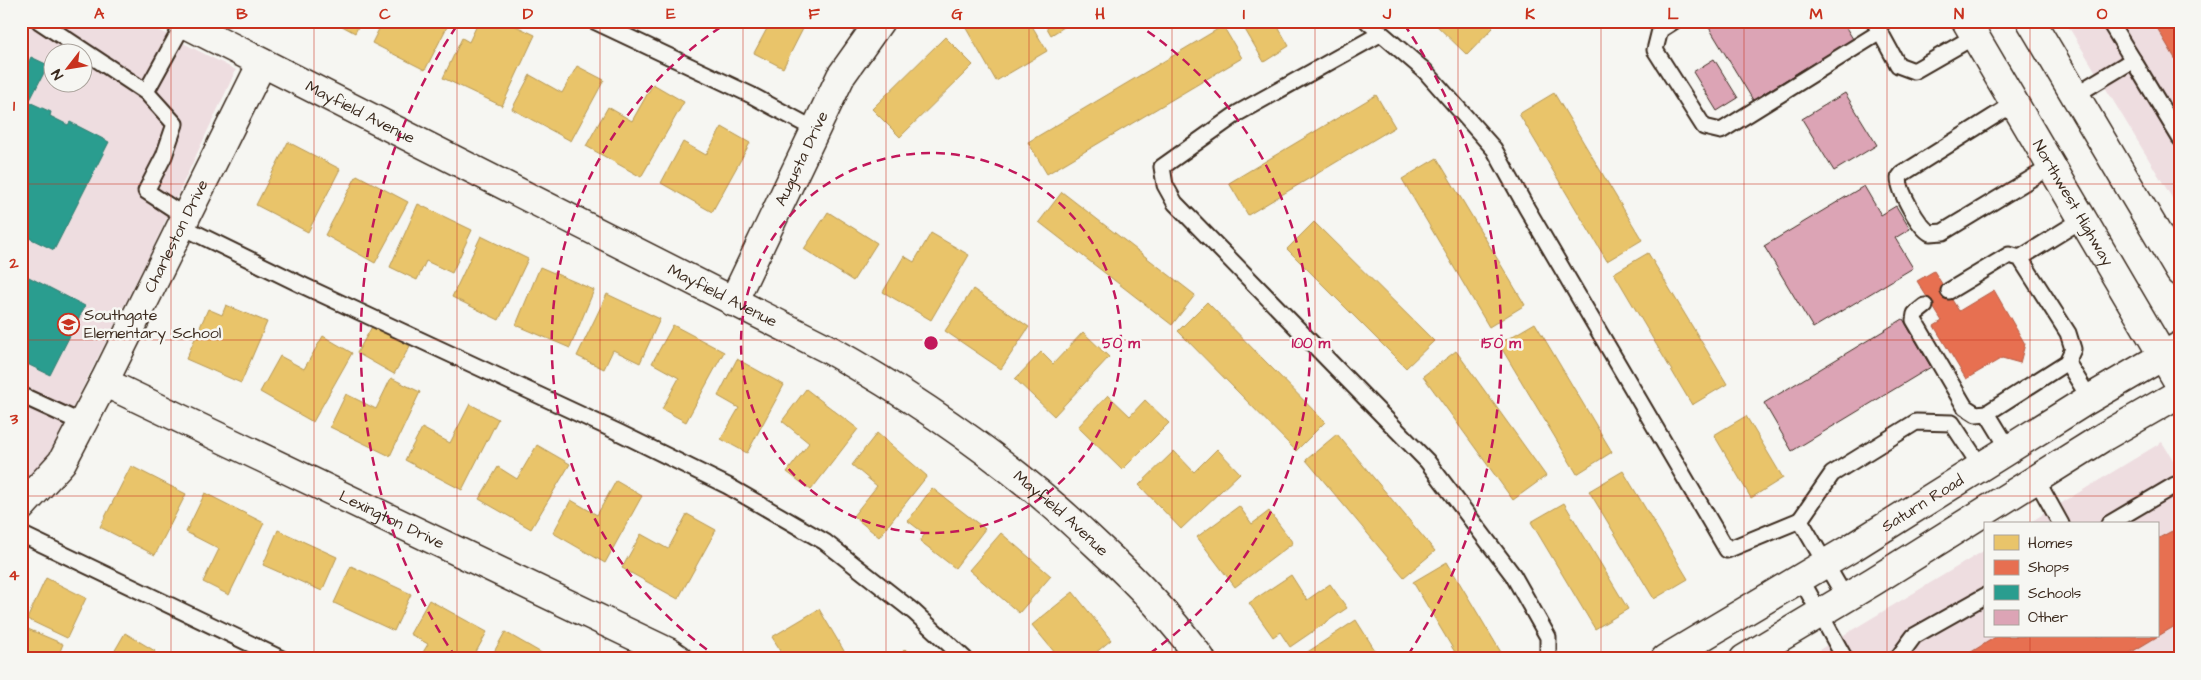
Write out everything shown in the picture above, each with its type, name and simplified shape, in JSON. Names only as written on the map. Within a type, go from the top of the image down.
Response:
[{"type":"street","name":"Augusta Drive","points":[[733,302],[841,76],[880,21]]},
{"type":"street","points":[[2032,21],[2180,272]]},
{"type":"street","name":"Mayfield Avenue","points":[[182,22],[830,350],[886,382],[971,439],[1056,505],[1131,576],[1189,641],[1201,659]]},
{"type":"street","name":"Northwest Highway","points":[[1970,28],[2083,219],[2171,351],[2180,385]]},
{"type":"street","name":"Charleston Drive","points":[[24,499],[62,462],[104,382],[262,63]]},
{"type":"street","name":"Saturn Road","points":[[1665,659],[1826,564],[2009,449],[2171,351]]},
{"type":"street","name":"Lexington Drive","points":[[104,382],[668,652],[678,659]]},
{"type":"street","points":[[1744,659],[2036,479],[2180,393]]},
{"type":"lane","points":[[39,21],[146,92],[175,124],[164,156],[146,191],[184,222],[304,286],[602,424],[728,486],[825,542],[914,612],[965,659]]},
{"type":"lane","points":[[594,21],[751,96],[816,130]]},
{"type":"lane","points":[[1367,21],[1425,71],[1494,149],[1727,550],[1800,520],[1832,474],[1916,422],[1952,423],[1981,467]]},
{"type":"lane","points":[[1674,21],[1660,30],[1655,50],[1704,127],[1720,131],[1877,26],[1898,64],[1914,71],[1970,28]]},
{"type":"lane","points":[[2109,21],[2180,138]]},
{"type":"lane","points":[[146,92],[182,22]]},
{"type":"lane","points":[[1380,34],[1238,113],[1162,167],[1165,185],[1175,203],[1427,461],[1513,575],[1548,637],[1548,659]]},
{"type":"lane","points":[[2075,95],[2133,60]]},
{"type":"lane","points":[[2015,104],[1902,174],[1899,178],[1902,191],[1922,226],[1930,233],[1943,232],[2052,166]]},
{"type":"lane","points":[[2020,258],[2083,219]]},
{"type":"lane","points":[[1925,306],[1915,314],[1914,320],[1965,408],[1976,414],[1987,413],[2067,362],[2073,349],[2068,333],[2020,258],[2009,255],[1949,291]]},
{"type":"lane","points":[[2067,362],[2090,399]]},
{"type":"lane","points":[[21,395],[82,424]]},
{"type":"lane","points":[[1987,413],[2009,449]]},
{"type":"lane","points":[[2036,479],[2060,522]]},
{"type":"lane","points":[[2111,522],[2175,485],[2180,487]]},
{"type":"lane","points":[[1800,520],[1845,597]]},
{"type":"lane","points":[[21,534],[282,659]]},
{"type":"lane","points":[[1801,578],[1845,659]]},
{"type":"lane","points":[[1897,659],[1914,636],[1984,597]]},
{"type":"shaded area","name":"Southgate Elementary School","points":[[21,21],[140,21],[236,70],[150,254],[44,463],[21,488]]},
{"type":"shaded area","points":[[2065,21],[2180,21],[2180,211]]},
{"type":"shaded area","points":[[2162,442],[2180,471],[2180,659],[1804,659],[1984,551],[1984,638],[2158,638],[2158,522],[2030,522]]},
{"type":"building: Homes","points":[[333,21],[361,21],[355,33]]},
{"type":"building: Homes","points":[[383,21],[450,21],[425,70],[372,43]]},
{"type":"building: Homes","points":[[479,21],[505,21],[535,35],[502,106],[443,78],[462,38],[469,42]]},
{"type":"building: Homes","points":[[771,21],[807,21],[783,68],[754,53]]},
{"type":"building: Homes","points":[[965,21],[1029,21],[1047,51],[996,81],[963,23]]},
{"type":"building: Homes","points":[[1043,21],[1074,21],[1051,35]]},
{"type":"building: Homes","points":[[1240,21],[1287,21],[1278,27],[1289,46],[1264,62]]},
{"type":"building: Homes","points":[[1432,21],[1486,21],[1493,28],[1467,55]]},
{"type":"building: Homes","points":[[1223,26],[1242,58],[1047,174],[1028,142]]},
{"type":"building: Homes","points":[[945,37],[973,65],[900,137],[872,109]]},
{"type":"building: Homes","points":[[577,66],[604,80],[571,141],[512,109],[530,75],[562,93]]},
{"type":"building: Homes","points":[[653,84],[684,102],[641,177],[586,146],[608,107],[632,121]]},
{"type":"building: Homes","points":[[1554,93],[1642,240],[1607,261],[1519,114]]},
{"type":"building: Homes","points":[[1376,95],[1395,127],[1248,215],[1229,183]]},
{"type":"building: Homes","points":[[722,127],[750,143],[712,212],[661,183],[683,142],[706,155]]},
{"type":"building: Homes","points":[[288,142],[340,169],[308,232],[256,205]]},
{"type":"building: Homes","points":[[1437,158],[1525,305],[1489,327],[1402,179]]},
{"type":"building: Homes","points":[[357,175],[408,202],[375,263],[325,235]]},
{"type":"building: Homes","points":[[1062,192],[1195,295],[1172,325],[1039,222]]},
{"type":"building: Homes","points":[[418,204],[472,230],[452,273],[426,261],[417,280],[390,267]]},
{"type":"building: Homes","points":[[828,212],[877,243],[853,281],[804,249]]},
{"type":"building: Homes","points":[[1314,222],[1434,341],[1406,368],[1287,249]]},
{"type":"building: Homes","points":[[931,233],[969,255],[931,320],[883,292],[904,256],[914,262]]},
{"type":"building: Homes","points":[[481,236],[528,259],[499,320],[452,297]]},
{"type":"building: Homes","points":[[1648,253],[1727,384],[1692,405],[1614,273]]},
{"type":"building: Homes","points":[[540,267],[594,290],[570,348],[516,325]]},
{"type":"building: Homes","points":[[973,289],[1029,327],[1001,369],[945,331]]},
{"type":"building: Homes","points":[[607,294],[660,319],[640,363],[613,350],[604,369],[577,356]]},
{"type":"building: Homes","points":[[1207,302],[1325,422],[1296,451],[1178,331]]},
{"type":"building: Homes","points":[[226,305],[267,322],[241,383],[186,359],[208,309],[222,315]]},
{"type":"building: Homes","points":[[1535,323],[1612,452],[1577,474],[1499,344]]},
{"type":"building: Homes","points":[[373,325],[410,346],[394,374],[357,353]]},
{"type":"building: Homes","points":[[673,325],[724,352],[686,422],[662,409],[679,378],[652,363]]},
{"type":"building: Homes","points":[[1083,332],[1109,357],[1054,416],[1015,379],[1041,352],[1053,364]]},
{"type":"building: Homes","points":[[323,336],[352,353],[313,422],[260,392],[280,356],[304,369]]},
{"type":"building: Homes","points":[[1456,351],[1546,476],[1513,500],[1423,376]]},
{"type":"building: Homes","points":[[737,359],[784,385],[747,453],[721,439],[739,408],[718,396]]},
{"type":"building: Homes","points":[[391,378],[420,392],[390,456],[330,427],[346,394],[376,409]]},
{"type":"building: Homes","points":[[806,389],[858,429],[811,490],[787,472],[809,443],[782,421]]},
{"type":"building: Homes","points":[[1108,395],[1130,416],[1145,400],[1169,423],[1122,470],[1078,427]]},
{"type":"building: Homes","points":[[470,404],[498,419],[462,490],[405,460],[422,428],[450,443]]},
{"type":"building: Homes","points":[[1746,416],[1783,478],[1751,498],[1714,435]]},
{"type":"building: Homes","points":[[877,433],[927,476],[879,537],[853,516],[877,486],[852,465]]},
{"type":"building: Homes","points":[[1337,434],[1435,551],[1404,577],[1306,460]]},
{"type":"building: Homes","points":[[537,445],[570,464],[531,529],[479,499],[498,467],[517,479]]},
{"type":"building: Homes","points":[[1217,449],[1240,473],[1181,529],[1139,485],[1174,451],[1194,472]]},
{"type":"building: Homes","points":[[131,466],[186,494],[155,555],[100,527]]},
{"type":"building: Homes","points":[[1623,471],[1688,579],[1654,599],[1589,491]]},
{"type":"building: Homes","points":[[616,481],[642,496],[605,563],[553,533],[571,500],[597,515]]},
{"type":"building: Homes","points":[[932,488],[985,529],[955,568],[920,541],[925,534],[908,521]]},
{"type":"building: Homes","points":[[205,493],[264,523],[229,595],[203,582],[219,549],[186,532]]},
{"type":"building: Homes","points":[[1564,503],[1628,609],[1595,629],[1531,522]]},
{"type":"building: Homes","points":[[1239,506],[1252,524],[1269,511],[1293,543],[1235,587],[1197,537]]},
{"type":"building: Homes","points":[[687,514],[716,530],[678,599],[622,568],[641,534],[668,549]]},
{"type":"building: Homes","points":[[278,530],[337,557],[322,591],[263,565]]},
{"type":"building: Homes","points":[[1001,533],[1051,576],[1019,613],[969,570]]},
{"type":"building: Homes","points":[[1447,562],[1505,659],[1459,659],[1413,582]]},
{"type":"building: Homes","points":[[351,566],[411,594],[394,631],[334,603]]},
{"type":"building: Homes","points":[[1291,575],[1307,600],[1330,584],[1347,608],[1290,647],[1280,632],[1273,637],[1249,603]]},
{"type":"building: Homes","points":[[46,578],[86,598],[67,638],[27,619]]},
{"type":"building: Homes","points":[[1073,592],[1111,640],[1088,659],[1060,659],[1032,625]]},
{"type":"building: Homes","points":[[429,600],[487,632],[472,659],[419,659],[428,644],[410,634]]},
{"type":"building: Homes","points":[[819,609],[847,656],[843,659],[786,659],[772,637]]},
{"type":"building: Homes","points":[[1356,620],[1378,655],[1373,659],[1297,659]]},
{"type":"building: Homes","points":[[21,626],[63,644],[57,659],[21,659]]},
{"type":"building: Homes","points":[[505,632],[552,659],[490,659]]},
{"type":"building: Homes","points":[[125,633],[155,651],[150,659],[110,659]]},
{"type":"building: Homes","points":[[905,649],[915,659],[896,659]]},
{"type":"building: Homes","points":[[1130,654],[1133,659],[1122,659]]},
{"type":"building: Shops","points":[[2153,21],[2180,21],[2180,67]]},
{"type":"building: Shops","points":[[1934,271],[1959,311],[1994,290],[2025,344],[2020,363],[2002,358],[1966,379],[1934,326],[1942,321],[1917,281]]},
{"type":"building: Shops","points":[[2172,531],[2180,544],[2180,623],[2158,636],[2158,538]]},
{"type":"building: Shops","points":[[1994,638],[2155,638],[2120,659],[1960,659]]},
{"type":"building: Schools","points":[[31,57],[42,62],[42,77],[29,102],[51,112],[50,116],[68,125],[70,122],[109,142],[54,250],[21,234],[21,77]]},
{"type":"building: Schools","points":[[21,273],[85,306],[50,375],[21,361]]},
{"type":"building: Other","points":[[1705,21],[1842,21],[1853,39],[1753,100]]},
{"type":"building: Other","points":[[1714,59],[1738,98],[1717,111],[1693,72]]},
{"type":"building: Other","points":[[1845,93],[1877,145],[1834,171],[1802,119]]},
{"type":"building: Other","points":[[1864,186],[1881,215],[1896,206],[1910,229],[1895,238],[1913,268],[1813,328],[1764,246]]},
{"type":"building: Other","points":[[1903,319],[1931,367],[1792,451],[1764,403]]},
{"type":"place","name":"Southgate Elementary School","points":[[68,324]]}]
